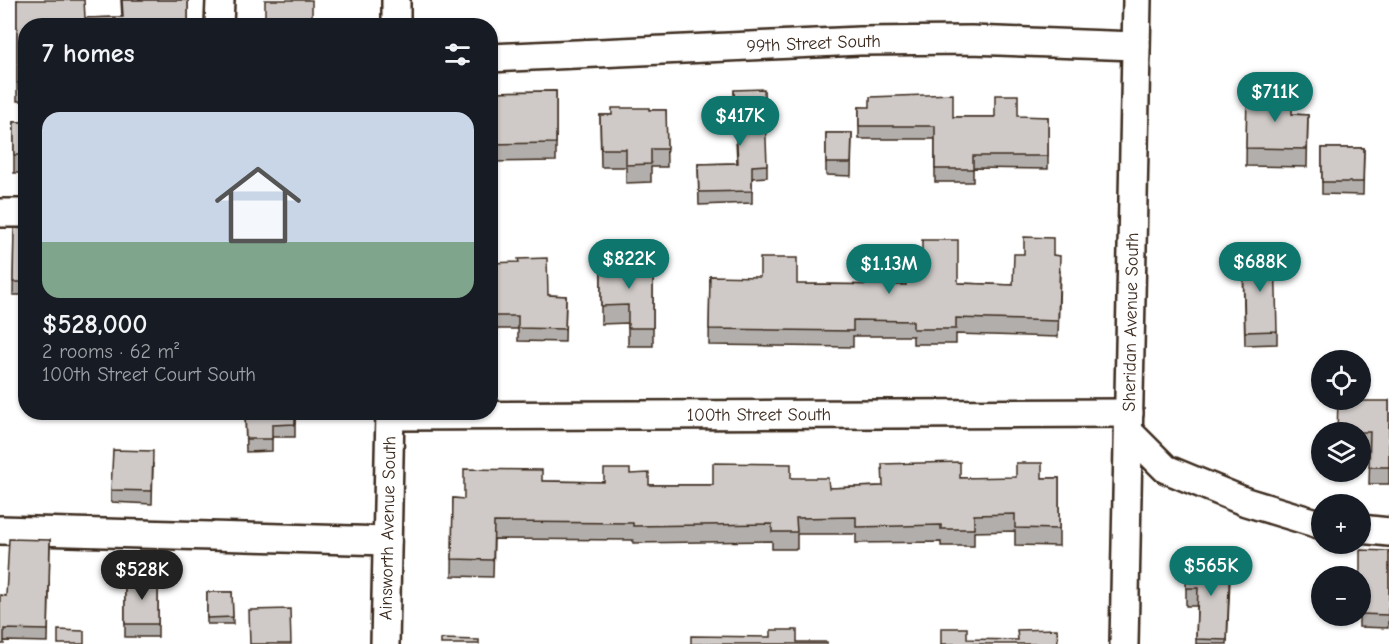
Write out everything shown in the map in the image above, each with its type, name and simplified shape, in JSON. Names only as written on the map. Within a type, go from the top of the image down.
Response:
[{"type":"street","points":[[219,18],[220,0]]},
{"type":"street","points":[[396,0],[396,18]]},
{"type":"street","name":"Sheridan Avenue South","points":[[1124,644],[1137,0]]},
{"type":"street","name":"99th Street South","points":[[498,58],[860,41],[971,40],[1136,46]]},
{"type":"street","points":[[0,213],[18,213]]},
{"type":"street","name":"100th Street South","points":[[498,415],[1129,422]]},
{"type":"street","name":"Ainsworth Avenue South","points":[[384,644],[390,420]]},
{"type":"street","points":[[1129,422],[1166,469],[1246,502],[1311,522]]},
{"type":"street","points":[[0,530],[387,541]]},
{"type":"street","points":[[1371,530],[1389,532]]},
{"type":"building","points":[[17,0],[84,0],[85,18],[18,18],[17,83]]},
{"type":"building","points":[[122,0],[188,0],[188,18],[85,18],[123,17]]},
{"type":"building","points":[[265,0],[312,0],[312,18],[265,18]]},
{"type":"building","points":[[764,89],[767,165],[752,166],[752,191],[699,192],[698,164],[738,163],[734,90]]},
{"type":"building","points":[[556,91],[556,143],[498,144],[498,92]]},
{"type":"building","points":[[1247,93],[1292,94],[1292,114],[1308,115],[1307,149],[1246,148]]},
{"type":"building","points":[[953,94],[953,117],[995,117],[995,95],[1018,95],[1018,116],[1048,117],[1048,156],[973,156],[973,169],[935,169],[935,126],[859,126],[859,107],[870,107],[870,97]]},
{"type":"building","points":[[612,108],[666,110],[667,149],[651,149],[651,164],[626,165],[626,149],[601,149],[600,115],[612,115]]},
{"type":"building","points":[[14,122],[18,122],[18,155],[14,155]]},
{"type":"building","points":[[826,133],[852,133],[851,163],[826,163]]},
{"type":"building","points":[[1322,148],[1364,148],[1363,182],[1322,182]]},
{"type":"building","points":[[14,228],[18,228],[18,282],[13,282]]},
{"type":"building","points":[[1024,237],[1053,238],[1053,255],[1060,256],[1058,321],[956,318],[956,329],[913,329],[913,321],[853,320],[853,331],[709,329],[710,276],[760,277],[760,258],[797,258],[797,284],[906,285],[906,267],[922,267],[922,240],[958,240],[958,283],[1013,285],[1014,254],[1024,254]]},
{"type":"building","points":[[1275,254],[1277,331],[1245,332],[1243,255]]},
{"type":"building","points":[[547,258],[548,295],[566,296],[565,329],[518,328],[518,316],[498,316],[498,263],[519,262],[518,259]]},
{"type":"building","points":[[601,258],[627,258],[627,267],[653,267],[653,328],[628,328],[628,305],[601,306]]},
{"type":"building","points":[[1371,401],[1389,401],[1389,467],[1371,467],[1371,422],[1337,422],[1338,410],[1371,410]]},
{"type":"building","points":[[245,420],[295,420],[295,424],[272,425],[272,439],[246,439]]},
{"type":"building","points":[[113,450],[153,451],[152,491],[111,490]]},
{"type":"building","points":[[960,462],[960,478],[1016,477],[1016,463],[1042,463],[1042,478],[1059,478],[1059,529],[1015,528],[1015,514],[974,515],[974,529],[941,529],[941,525],[856,527],[856,517],[796,518],[797,532],[772,532],[772,524],[633,526],[633,523],[494,522],[493,560],[452,559],[453,498],[464,499],[464,469],[542,470],[542,481],[604,482],[604,469],[630,469],[630,474],[649,473],[649,485],[713,485],[713,463],[791,464],[791,478],[828,478],[829,488],[883,486],[882,464]]},
{"type":"building","points":[[9,539],[50,540],[48,630],[4,629],[4,644],[0,644],[0,595],[6,596]]},
{"type":"building","points":[[1371,550],[1389,551],[1388,615],[1371,614],[1371,566],[1360,566],[1360,554],[1371,554]]},
{"type":"building","points":[[1187,560],[1230,561],[1227,640],[1196,639],[1198,588],[1186,588]]},
{"type":"building","points":[[125,578],[158,578],[158,624],[125,624]]},
{"type":"building","points":[[207,592],[232,592],[233,617],[207,618]]},
{"type":"building","points":[[290,609],[291,644],[250,644],[249,610]]},
{"type":"building","points":[[941,628],[967,628],[967,639],[1018,640],[1017,630],[1057,629],[1058,644],[941,644]]},
{"type":"building","points":[[58,630],[84,631],[84,644],[58,644]]},
{"type":"building","points":[[771,630],[797,630],[797,642],[827,642],[827,644],[691,644],[691,636],[771,637]]},
{"type":"building","points":[[441,639],[479,640],[479,644],[441,644]]}]
